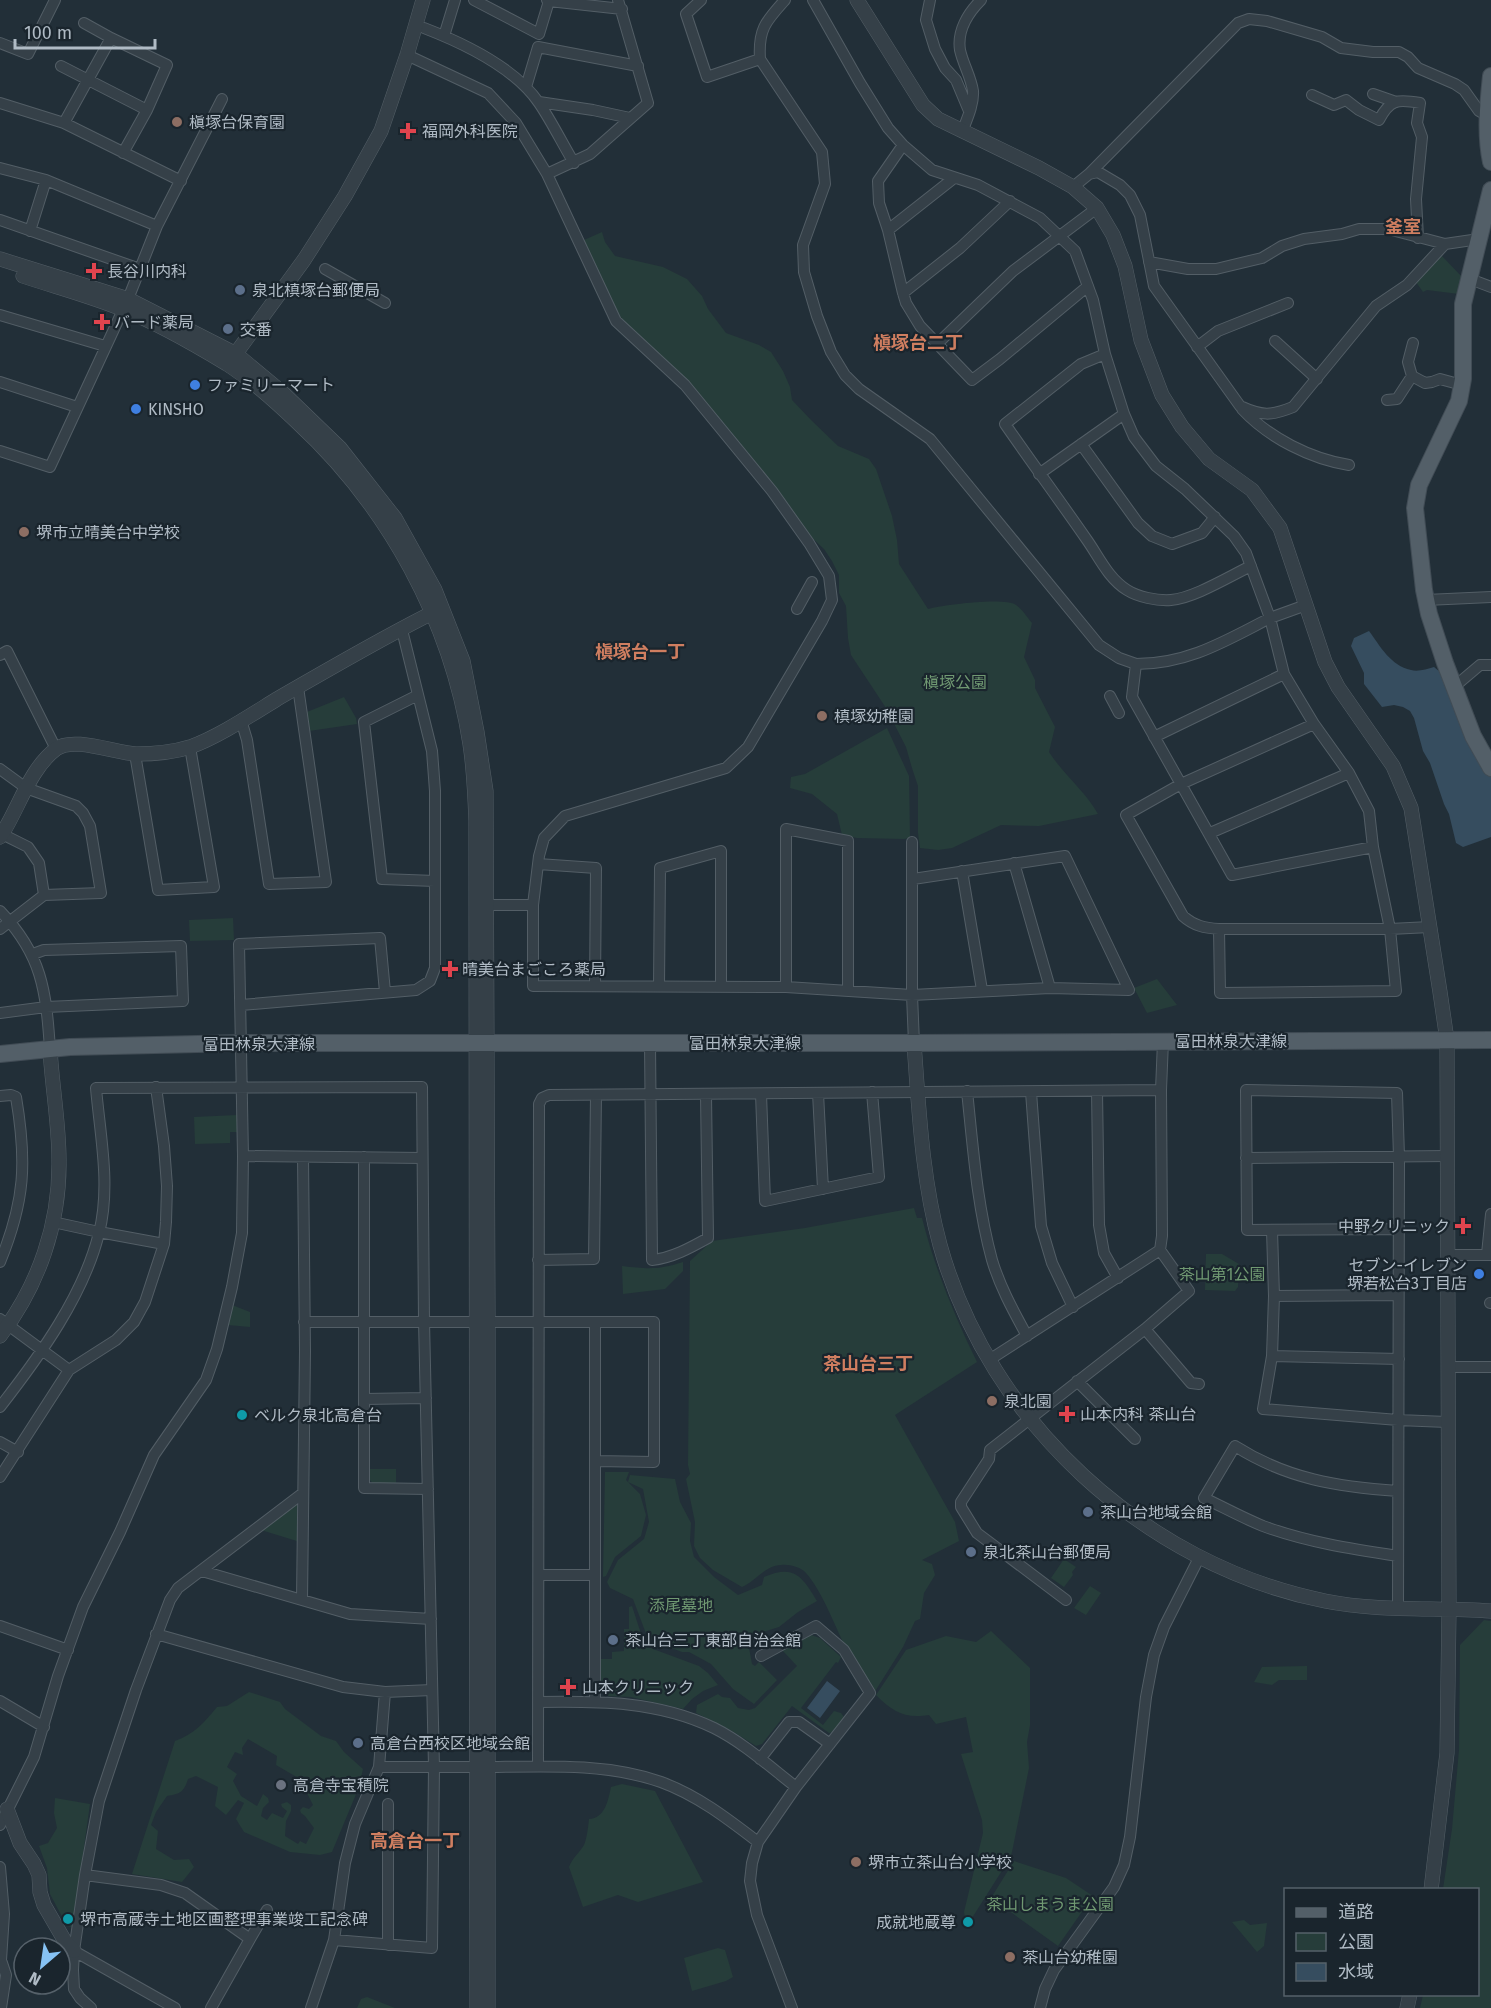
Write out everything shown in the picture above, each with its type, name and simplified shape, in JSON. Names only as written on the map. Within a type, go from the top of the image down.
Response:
[{"type":"main road","points":[[1491,76],[1488,147],[1491,162]]},
{"type":"main road","points":[[1491,190],[1463,311],[1460,401],[1419,486],[1415,508],[1428,614],[1473,736],[1491,768]]},
{"type":"main road","name":"富田林泉大津線","points":[[0,1054],[70,1047],[240,1043],[1491,1040]]},
{"type":"street","points":[[0,43],[28,54],[55,0]]},
{"type":"street","points":[[232,359],[304,260],[345,196],[381,130],[423,0]]},
{"type":"street","points":[[444,36],[454,0]]},
{"type":"street","points":[[474,0],[539,34]]},
{"type":"street","points":[[526,87],[538,47],[548,0],[620,5],[648,103],[590,154],[547,174]]},
{"type":"street","points":[[701,0],[686,14],[707,77],[760,59]]},
{"type":"street","points":[[785,0],[764,23],[759,42],[760,59],[822,152],[825,184],[803,245],[804,272],[831,352],[845,375],[859,390],[930,440],[1099,645],[1119,657],[1136,664],[1171,662],[1199,654],[1270,618],[1306,605]]},
{"type":"street","points":[[813,0],[860,83],[888,128],[903,145],[932,170],[978,185],[1040,218],[1075,251],[1095,309],[1104,354],[1134,437],[1156,466],[1215,517],[1234,536],[1246,553],[1270,618],[1284,674],[1314,724],[1349,772],[1369,812],[1373,847],[1390,929],[1396,991],[1220,993],[1219,929]]},
{"type":"street","points":[[857,0],[923,105],[938,119],[1040,168],[1073,187],[1097,208],[1113,235],[1125,266],[1141,340],[1162,395],[1182,427],[1209,459],[1252,490],[1280,528],[1326,662],[1338,687],[1393,766],[1411,808],[1446,1040],[1449,1610],[1447,1753],[1431,1888]]},
{"type":"street","points":[[930,0],[926,20],[935,49],[945,68],[956,80],[969,111]]},
{"type":"street","points":[[962,132],[973,91],[960,49],[961,36],[971,10],[981,0]]},
{"type":"street","points":[[1073,187],[1089,174],[1238,22],[1267,21],[1322,37],[1341,48],[1399,52],[1408,57],[1418,68],[1464,90],[1479,111],[1489,109]]},
{"type":"street","points":[[84,23],[167,65],[147,110],[123,153]]},
{"type":"street","points":[[424,28],[495,63],[526,87],[538,102],[574,163]]},
{"type":"street","points":[[64,123],[111,38]]},
{"type":"street","points":[[538,47],[638,66]]},
{"type":"street","points":[[407,55],[488,93],[516,123],[547,174],[616,321],[685,385],[772,491],[829,576],[832,600],[822,621],[748,747],[726,768],[565,816],[543,838],[533,905],[533,986],[786,987],[912,995],[1050,988],[1129,990],[1065,856],[913,879]]},
{"type":"street","points":[[61,66],[147,110]]},
{"type":"street","points":[[1372,94],[1396,102]]},
{"type":"street","points":[[1312,95],[1334,105],[1346,100],[1359,110],[1379,120],[1390,104],[1403,100],[1420,103],[1417,123],[1422,136],[1416,199],[1418,238]]},
{"type":"street","points":[[0,451],[50,467],[126,304],[157,226],[222,99]]},
{"type":"street","points":[[538,102],[630,118]]},
{"type":"street","points":[[0,103],[64,123],[181,181]]},
{"type":"street","points":[[903,145],[878,181],[879,203],[903,293],[906,303],[920,326],[972,380],[1088,286]]},
{"type":"street","points":[[0,168],[46,180],[157,226]]},
{"type":"street","points":[[1089,174],[1098,172],[1120,185],[1130,195],[1140,215],[1155,286],[1240,406],[1253,420],[1285,441],[1322,459],[1349,465]]},
{"type":"street","points":[[888,230],[954,178]]},
{"type":"street","points":[[30,231],[46,180]]},
{"type":"street","points":[[903,293],[960,248],[1010,201]]},
{"type":"street","points":[[936,345],[1013,271],[1097,208]]},
{"type":"street","points":[[0,220],[140,269]]},
{"type":"street","points":[[1149,262],[1188,269],[1216,269],[1262,258],[1282,246],[1304,239],[1342,234],[1359,229],[1388,229],[1445,244],[1479,239]]},
{"type":"street","points":[[1240,406],[1258,414],[1275,414],[1293,406],[1376,306],[1407,285],[1445,244]]},
{"type":"street","points":[[0,259],[126,304],[177,336],[232,359],[253,383],[304,428],[357,486],[384,521],[437,610],[463,661],[477,732],[486,791],[487,905],[481,1043]]},
{"type":"street","points":[[0,268],[126,304]]},
{"type":"street","points":[[326,269],[385,303]]},
{"type":"street","points":[[1470,279],[1491,287]]},
{"type":"street","points":[[1197,347],[1218,331],[1288,303]]},
{"type":"street","points":[[0,315],[105,346]]},
{"type":"street","points":[[1275,340],[1317,379]]},
{"type":"street","points":[[1387,400],[1397,399],[1412,376],[1408,362],[1413,342]]},
{"type":"street","points":[[1104,354],[1081,364],[1005,424],[1039,474],[1112,578],[1128,591],[1150,599],[1169,600],[1185,597],[1251,566]]},
{"type":"street","points":[[1412,376],[1425,382],[1440,379],[1462,385]]},
{"type":"street","points":[[0,382],[77,407]]},
{"type":"street","points":[[1039,474],[1124,414]]},
{"type":"street","points":[[1081,444],[1138,523],[1152,536],[1172,544],[1202,532],[1215,517]]},
{"type":"street","points":[[797,609],[812,582]]},
{"type":"street","points":[[1426,600],[1491,597]]},
{"type":"street","points":[[44,896],[39,863],[28,847],[1,835],[26,788],[56,749],[66,745],[83,745],[135,754],[190,747],[437,610]]},
{"type":"street","points":[[437,610],[455,674],[470,743],[476,821],[481,1043],[482,1321],[482,1767],[477,2008]]},
{"type":"street","points":[[241,1005],[416,990],[430,981],[435,968],[435,791],[432,751],[402,630]]},
{"type":"street","points":[[0,655],[7,651],[56,749]]},
{"type":"street","points":[[1136,664],[1132,697],[1232,875],[1373,847]]},
{"type":"street","points":[[1454,687],[1479,665],[1491,665]]},
{"type":"street","points":[[1154,736],[1284,674]]},
{"type":"street","points":[[241,720],[247,740],[268,884],[326,882],[298,687]]},
{"type":"street","points":[[418,694],[364,722],[382,879],[435,882]]},
{"type":"street","points":[[1110,696],[1119,713]]},
{"type":"street","points":[[1314,724],[1181,784],[1126,815],[1183,916],[1203,928],[1219,929],[1430,927]]},
{"type":"street","points":[[135,754],[158,890],[214,887],[190,747]]},
{"type":"street","points":[[0,769],[26,788],[76,806],[82,813],[90,826],[101,893],[44,896],[0,929]]},
{"type":"street","points":[[1210,833],[1349,772]]},
{"type":"street","points":[[786,987],[786,829],[848,841],[848,990]]},
{"type":"street","points":[[912,842],[914,1043],[925,1169],[932,1209],[940,1245],[966,1316],[989,1360],[1029,1419],[1080,1474],[1113,1502],[1149,1528],[1199,1558],[1267,1586],[1349,1605],[1398,1609],[1491,1611]]},
{"type":"street","points":[[659,986],[660,868],[721,850],[721,987]]},
{"type":"street","points":[[1014,863],[1050,988]]},
{"type":"street","points":[[538,864],[596,868],[595,986]]},
{"type":"street","points":[[963,871],[982,990]]},
{"type":"street","points":[[487,905],[533,905]]},
{"type":"street","points":[[0,911],[10,921],[33,954],[41,979],[46,1007],[59,1157],[59,1181],[53,1222],[36,1277],[3,1327],[42,1349],[69,1370]]},
{"type":"street","points":[[0,1825],[34,1757],[58,1676],[83,1607],[154,1455],[206,1380],[214,1359],[232,1287],[242,1233],[239,944],[380,938],[386,992]]},
{"type":"street","points":[[0,1013],[46,1007],[183,1001],[181,946],[44,950],[33,954]]},
{"type":"street","points":[[1066,1600],[976,1533],[961,1507],[963,1497],[989,1459],[990,1450],[1145,1329],[1189,1291],[1160,1250],[1163,1041]]},
{"type":"street","points":[[650,1043],[652,1260],[686,1250],[708,1238],[706,1095]]},
{"type":"street","points":[[0,1477],[69,1370],[116,1340],[134,1322],[145,1302],[164,1244],[167,1186],[165,1146],[156,1087]]},
{"type":"street","points":[[0,1407],[42,1349],[75,1295],[90,1262],[99,1232],[104,1173],[96,1088],[422,1087],[423,1321],[434,1767],[432,1948],[334,1940]]},
{"type":"street","points":[[538,1766],[540,1575],[538,1104],[542,1098],[549,1095],[1161,1090]]},
{"type":"street","points":[[1398,1609],[1398,1295],[1399,1229],[1399,1157],[1397,1093],[1246,1090],[1247,1230],[1399,1229]]},
{"type":"street","points":[[967,1091],[982,1216],[990,1251],[1008,1301],[1027,1336]]},
{"type":"street","points":[[1097,1091],[1099,1225],[1104,1253],[1118,1278]]},
{"type":"street","points":[[761,1095],[765,1201],[879,1177],[872,1092]]},
{"type":"street","points":[[1031,1092],[1041,1226],[1052,1263],[1073,1307]]},
{"type":"street","points":[[818,1093],[823,1189]]},
{"type":"street","points":[[538,1260],[594,1259],[597,1095]]},
{"type":"street","points":[[0,1096],[16,1097],[22,1130],[24,1164],[20,1200],[13,1231],[0,1262]]},
{"type":"street","points":[[243,1156],[422,1158]]},
{"type":"street","points":[[1246,1158],[1447,1156]]},
{"type":"street","points":[[302,1600],[303,1157]]},
{"type":"street","points":[[364,1157],[364,1488],[428,1489]]},
{"type":"street","points":[[1447,1255],[1489,1254],[1491,1214]]},
{"type":"street","points":[[53,1222],[164,1244]]},
{"type":"street","points":[[1272,1230],[1274,1296],[1272,1356],[1263,1409],[1447,1422]]},
{"type":"street","points":[[989,1360],[1160,1250]]},
{"type":"street","points":[[1274,1296],[1398,1295]]},
{"type":"street","points":[[304,1322],[654,1322],[654,1462],[596,1461]]},
{"type":"street","points":[[595,1322],[595,1701]]},
{"type":"street","points":[[1145,1329],[1191,1383],[1199,1384]]},
{"type":"street","points":[[1272,1356],[1399,1359]]},
{"type":"street","points":[[1448,1367],[1491,1367]]},
{"type":"street","points":[[1077,1381],[1135,1439]]},
{"type":"street","points":[[364,1399],[426,1398]]},
{"type":"street","points":[[0,1442],[18,1452]]},
{"type":"street","points":[[1398,1491],[1350,1488],[1324,1483],[1264,1463],[1235,1446],[1204,1498],[1262,1525],[1293,1536],[1330,1545],[1398,1556]]},
{"type":"street","points":[[92,2008],[80,1998],[74,1989],[74,1951],[85,1875],[99,1801],[156,1634],[170,1600],[178,1588],[303,1493]]},
{"type":"street","points":[[1040,2008],[1045,1989],[1054,1970],[1114,1887],[1124,1865],[1130,1837],[1146,1697],[1154,1655],[1164,1627],[1199,1558]]},
{"type":"street","points":[[202,1571],[350,1614],[430,1619]]},
{"type":"street","points":[[540,1575],[594,1575]]},
{"type":"street","points":[[0,1626],[68,1650]]},
{"type":"street","points":[[761,1656],[816,1626],[844,1650],[870,1693],[796,1787],[758,1842],[751,1872],[752,1896],[792,2008]]},
{"type":"street","points":[[156,1634],[343,1687],[385,1692],[432,1690]]},
{"type":"street","points":[[311,2008],[334,1940],[345,1863],[355,1824],[379,1767],[385,1692]]},
{"type":"street","points":[[0,1701],[44,1727]]},
{"type":"street","points":[[538,1702],[624,1703],[658,1708],[685,1716],[716,1729],[796,1787]]},
{"type":"street","points":[[760,1759],[789,1722],[799,1722],[830,1744]]},
{"type":"street","points":[[379,1767],[538,1766],[592,1768],[627,1773],[661,1782],[682,1791],[714,1809],[758,1842]]},
{"type":"street","points":[[482,1767],[488,2008]]},
{"type":"street","points":[[388,1804],[388,1944]]},
{"type":"street","points":[[8,1809],[21,1843],[39,1875],[40,1892],[44,1905],[66,1943],[74,1951],[175,2008]]},
{"type":"street","points":[[0,1867],[4,1914],[1,1960],[6,1976],[1,2008]]},
{"type":"street","points":[[85,1875],[161,1885],[185,1893],[250,1939]]},
{"type":"street","points":[[212,2008],[267,1910]]},
{"type":"green space","name":"槇塚公園","points":[[602,232],[605,242],[615,256],[663,267],[687,279],[702,296],[708,309],[726,333],[771,352],[790,387],[792,400],[811,420],[838,446],[869,459],[876,469],[892,516],[899,564],[928,609],[960,604],[999,602],[1016,605],[1022,611],[1032,623],[1024,657],[1035,680],[1035,688],[1055,727],[1049,752],[1098,814],[1039,826],[1001,825],[952,848],[938,850],[920,848],[918,786],[906,747],[886,708],[851,655],[846,606],[839,593],[839,575],[832,561],[781,498],[617,313],[584,240]]},
{"type":"green space","points":[[1441,255],[1463,278],[1459,294],[1427,290],[1423,292],[1416,282]]},
{"type":"green space","points":[[344,697],[357,724],[309,731],[307,712]]},
{"type":"green space","points":[[887,728],[909,776],[910,838],[857,838],[842,835],[837,814],[812,794],[790,788],[791,777],[805,774]]},
{"type":"green space","points":[[233,918],[234,940],[190,941],[189,920]]},
{"type":"green space","points":[[1157,979],[1177,1005],[1147,1013],[1134,988]]},
{"type":"green space","points":[[237,1115],[238,1132],[230,1132],[230,1143],[195,1144],[194,1117]]},
{"type":"green space","points":[[914,1208],[917,1218],[922,1218],[946,1292],[977,1362],[895,1415],[955,1522],[959,1541],[922,1560],[932,1564],[935,1575],[924,1593],[920,1619],[915,1621],[903,1647],[874,1693],[848,1652],[812,1580],[804,1571],[791,1566],[775,1566],[742,1587],[713,1570],[700,1558],[694,1546],[695,1522],[686,1479],[690,1474],[688,1465],[690,1261],[712,1241],[805,1228]]},
{"type":"green space","name":"茶山第1公園","points":[[1206,1254],[1222,1254],[1239,1264],[1238,1287],[1235,1291],[1205,1290]]},
{"type":"green space","points":[[683,1262],[683,1271],[665,1289],[623,1294],[622,1266],[653,1268]]},
{"type":"green space","points":[[232,1305],[250,1312],[250,1327],[228,1325]]},
{"type":"green space","points":[[369,1469],[396,1469],[396,1484],[373,1484],[370,1480]]},
{"type":"green space","points":[[605,1472],[629,1472],[626,1480],[640,1494],[646,1515],[641,1536],[615,1557],[606,1576],[603,1577]]},
{"type":"green space","name":"添尾墓地","points":[[630,1475],[675,1479],[680,1502],[691,1523],[690,1541],[694,1557],[714,1577],[738,1595],[762,1585],[764,1577],[774,1573],[790,1572],[802,1579],[817,1601],[779,1627],[747,1637],[752,1664],[755,1666],[759,1662],[777,1680],[754,1704],[733,1689],[711,1664],[689,1652],[682,1652],[648,1639],[633,1599],[610,1588],[607,1582],[618,1560],[644,1539],[649,1522],[643,1489],[628,1482]]},
{"type":"green space","points":[[296,1504],[298,1505],[300,1542],[261,1530]]},
{"type":"green space","points":[[1064,1559],[1076,1567],[1064,1587],[1051,1578]]},
{"type":"green space","points":[[1090,1586],[1101,1593],[1086,1615],[1074,1608]]},
{"type":"green space","points":[[632,1606],[645,1646],[699,1666],[718,1685],[703,1691],[683,1709],[631,1697],[607,1696],[601,1689],[601,1659],[612,1659],[612,1652],[624,1651],[624,1629],[629,1629],[629,1607]]},
{"type":"green space","points":[[1484,1620],[1491,1621],[1491,2008],[1420,2008],[1423,1996],[1479,1996],[1479,1888],[1443,1888],[1452,1829],[1459,1750],[1460,1645]]},
{"type":"green space","points":[[991,1631],[1030,1668],[1030,1725],[1027,1742],[1029,1768],[1010,1858],[972,1918],[965,1917],[964,1912],[983,1833],[982,1820],[961,1754],[973,1752],[966,1717],[936,1724],[929,1715],[913,1716],[900,1713],[876,1695],[906,1650],[946,1636],[976,1642]]},
{"type":"green space","points":[[811,1635],[820,1638],[841,1657],[801,1708],[823,1725],[834,1711],[841,1713],[844,1717],[833,1732],[829,1733],[792,1706],[762,1744],[756,1746],[696,1713],[697,1705],[718,1694],[730,1698],[738,1708],[749,1710],[755,1708],[797,1666],[782,1650]]},
{"type":"green space","points":[[1307,1666],[1307,1680],[1279,1680],[1272,1685],[1254,1682],[1262,1667]]},
{"type":"green space","points":[[249,1692],[280,1702],[285,1709],[321,1736],[336,1741],[344,1752],[363,1769],[359,1787],[332,1852],[320,1855],[290,1852],[244,1832],[236,1819],[244,1803],[238,1800],[226,1815],[215,1806],[218,1787],[196,1776],[188,1779],[181,1792],[167,1796],[156,1812],[151,1825],[158,1831],[156,1849],[174,1860],[189,1859],[194,1867],[182,1882],[132,1874],[175,1741],[198,1727],[217,1707],[227,1706]],"holes":[[[248,1739],[277,1756],[276,1765],[300,1779],[300,1787],[307,1793],[313,1805],[309,1809],[303,1807],[300,1810],[314,1828],[306,1844],[300,1841],[298,1844],[285,1836],[286,1821],[291,1805],[287,1802],[281,1804],[287,1811],[283,1818],[272,1813],[267,1820],[261,1816],[263,1808],[269,1802],[268,1798],[263,1794],[257,1806],[241,1796],[233,1781],[237,1774],[227,1767],[235,1752],[243,1755],[242,1748]]]},
{"type":"green space","points":[[622,1784],[655,1791],[703,1882],[638,1902],[618,1895],[583,1907],[569,1867],[584,1845],[589,1819],[599,1816],[602,1812],[611,1787]]},
{"type":"green space","points":[[55,1798],[90,1804],[73,1926],[71,1927],[67,1926],[50,1894],[47,1868],[39,1846],[48,1843],[57,1828],[54,1813]]},
{"type":"green space","name":"茶山しまうま公園","points":[[1014,1861],[1066,1878],[1093,1896],[1058,1946],[991,1898]]},
{"type":"green space","points":[[1244,1920],[1250,1925],[1267,1923],[1264,1946],[1257,1952],[1232,1922]]},
{"type":"green space","points":[[718,1948],[725,1950],[733,1977],[692,1991],[684,1958]]},
{"type":"green space","points":[[367,1997],[395,2008],[357,2008],[361,1999]]},
{"type":"water","points":[[1369,631],[1387,655],[1404,668],[1414,671],[1434,667],[1440,672],[1479,759],[1491,776],[1491,837],[1463,847],[1456,843],[1449,814],[1430,763],[1423,751],[1410,711],[1394,705],[1382,707],[1364,684],[1364,673],[1351,646],[1354,638]]},
{"type":"water","points":[[827,1681],[840,1691],[820,1718],[807,1708]]},
{"type":"place","name":"槇塚台保育園","points":[[177,122]]},
{"type":"place","name":"福岡外科医院","points":[[408,131]]},
{"type":"place","name":"長谷川内科","points":[[94,271]]},
{"type":"place","name":"泉北槙塚台郵便局","points":[[240,290]]},
{"type":"place","name":"バード薬局","points":[[102,322]]},
{"type":"place","name":"交番","points":[[228,329]]},
{"type":"place","name":"ファミリーマート","points":[[195,385]]},
{"type":"place","name":"KINSHO","points":[[136,409]]},
{"type":"place","name":"堺市立晴美台中学校","points":[[24,532]]},
{"type":"place","name":"槙塚幼稚園","points":[[822,716]]},
{"type":"place","name":"晴美台まごころ薬局","points":[[450,969]]},
{"type":"place","name":"中野クリニック","points":[[1463,1226]]},
{"type":"place","name":"セブン-イレブン 堺若松台3丁目店","points":[[1479,1274]]},
{"type":"place","name":"泉北園","points":[[992,1401]]},
{"type":"place","name":"山本内科 茶山台","points":[[1067,1414]]},
{"type":"place","name":"ベルク泉北高倉台","points":[[242,1415]]},
{"type":"place","name":"茶山台地域会館","points":[[1088,1512]]},
{"type":"place","name":"泉北茶山台郵便局","points":[[971,1552]]},
{"type":"place","name":"茶山台三丁東部自治会館","points":[[613,1640]]},
{"type":"place","name":"山本クリニック","points":[[568,1687]]},
{"type":"place","name":"高倉台西校区地域会館","points":[[358,1743]]},
{"type":"place","name":"高倉寺宝積院","points":[[281,1785]]},
{"type":"place","name":"堺市立茶山台小学校","points":[[856,1862]]},
{"type":"place","name":"堺市高蔵寺土地区画整理事業竣工記念碑","points":[[68,1919]]},
{"type":"place","name":"成就地蔵尊","points":[[968,1922]]},
{"type":"place","name":"茶山台幼稚園","points":[[1010,1957]]},
{"type":"district","name":"釜室","points":[[1403,227]]},
{"type":"district","name":"槇塚台二丁","points":[[918,343]]},
{"type":"district","name":"槇塚台一丁","points":[[640,652]]},
{"type":"district","name":"茶山台三丁","points":[[868,1364]]},
{"type":"district","name":"高倉台一丁","points":[[415,1841]]}]
